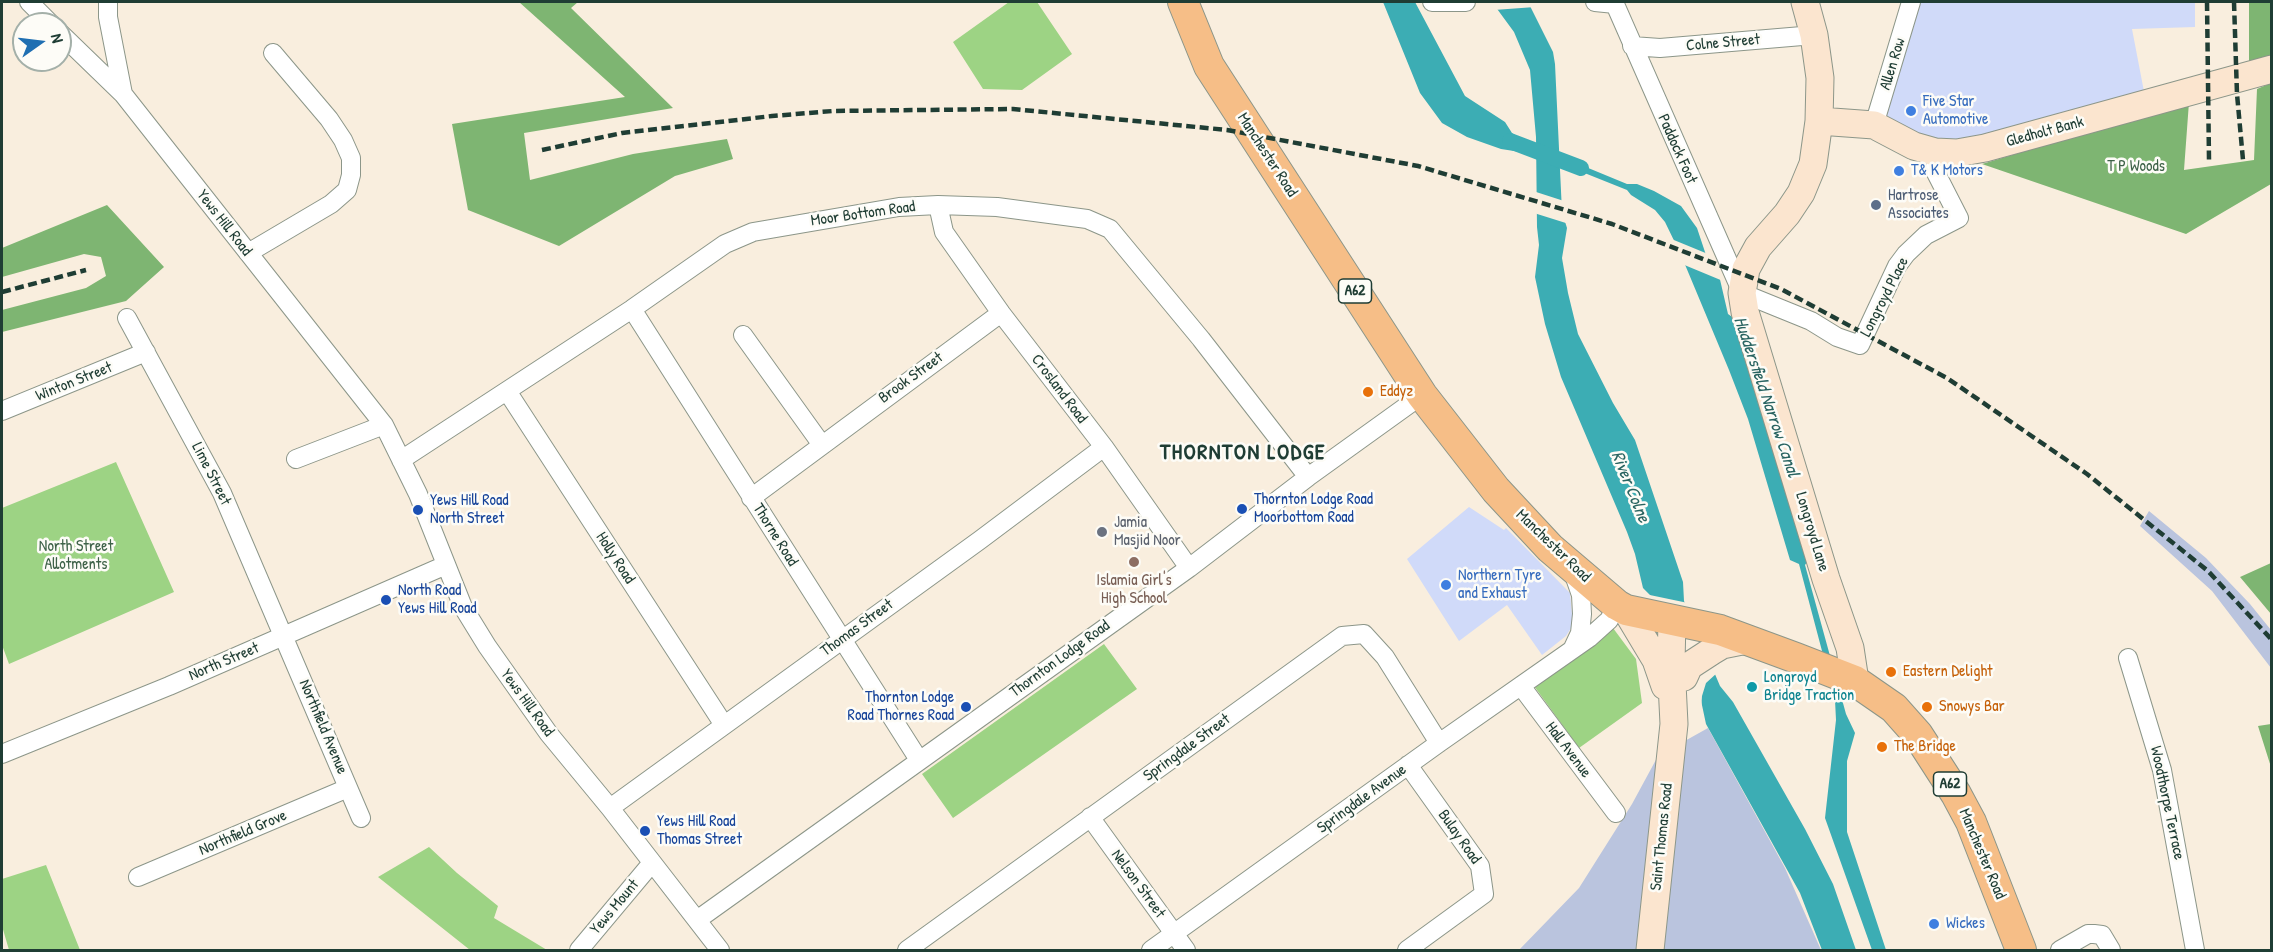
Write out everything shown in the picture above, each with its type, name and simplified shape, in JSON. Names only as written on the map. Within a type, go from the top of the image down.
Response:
[{"type":"main road","name":"Manchester Road","points":[[1183,2],[1209,66],[1422,395],[1496,490],[1572,568],[1621,608],[1684,632],[1720,630],[1811,663],[1851,679],[1894,708],[1918,735],[1938,764],[1971,822],[2021,951]]},
{"type":"street","name":"Yews Hill Road","points":[[108,2],[108,17],[123,94],[384,425],[418,494],[463,607],[487,646],[549,734],[610,808],[720,951]]},
{"type":"street","points":[[1432,2],[1466,2]]},
{"type":"street","points":[[1595,2],[1615,2]]},
{"type":"street","name":"Paddock Foot","points":[[1615,2],[1632,46],[1742,293]]},
{"type":"street","name":"Longroyd Lane","points":[[1805,2],[1814,35],[1820,78],[1820,121],[1813,164],[1801,193],[1787,214],[1758,247],[1746,269],[1742,293],[1745,312],[1826,579],[1850,648],[1851,679]]},
{"type":"street","name":"Allen Row","points":[[1874,125],[1911,2]]},
{"type":"street","name":"Colne Street","points":[[1632,46],[1660,48],[1814,35]]},
{"type":"street","points":[[72,45],[123,94]]},
{"type":"street","points":[[248,253],[331,204],[347,190],[351,175],[351,158],[343,140],[329,119],[273,52]]},
{"type":"street","name":"Gledholt Bank","points":[[1820,121],[1874,125],[1914,146],[1935,152],[1957,153],[1986,148],[2271,69]]},
{"type":"street","name":"Longroyd Place","points":[[1742,293],[1811,321],[1837,337],[1860,345],[1897,266],[1906,254],[1926,235],[1959,218],[1936,173],[1935,152]]},
{"type":"street","name":"Moor Bottom Road","points":[[401,460],[632,309],[725,244],[753,232],[899,207],[938,205],[997,207],[1087,219],[1110,229],[1201,339],[1308,477]]},
{"type":"street","name":"Crosland Road","points":[[938,205],[944,232],[1001,313],[1104,447],[1189,568]]},
{"type":"street","name":"Thorne Road","points":[[632,309],[919,760]]},
{"type":"street","name":"Brook Street","points":[[751,498],[1001,313]]},
{"type":"street","name":"Lime Street","points":[[127,318],[222,493],[284,636]]},
{"type":"street","points":[[743,335],[822,445]]},
{"type":"street","name":"Winton Street","points":[[2,411],[146,352]]},
{"type":"street","name":"Holly Road","points":[[507,391],[724,725]]},
{"type":"street","name":"Thornton Lodge Road","points":[[697,920],[1189,568],[1308,477],[1422,395]]},
{"type":"street","points":[[296,459],[384,425]]},
{"type":"street","name":"Thomas Street","points":[[610,808],[980,540],[1104,447]]},
{"type":"street","name":"North Street","points":[[2,754],[284,636],[446,565]]},
{"type":"street","points":[[1572,568],[1581,595],[1582,614],[1580,633],[1573,648]]},
{"type":"street","points":[[1621,608],[1656,660],[1673,716]]},
{"type":"street","name":"Springdale Avenue","points":[[1151,951],[1439,742],[1589,638],[1621,608]]},
{"type":"street","name":"Saint Thomas Road","points":[[1673,716],[1681,710],[1684,632]]},
{"type":"street","name":"Saint Thomas Road","points":[[1650,951],[1673,716],[1684,632]]},
{"type":"street","name":"Springdale Street","points":[[907,951],[1342,636],[1364,634],[1385,657],[1439,742]]},
{"type":"street","name":"Northfield Avenue","points":[[284,636],[361,818]]},
{"type":"street","name":"Woodthorpe Terrace","points":[[2128,658],[2162,770],[2195,951]]},
{"type":"street","name":"Hall Avenue","points":[[1521,686],[1616,813]]},
{"type":"street","name":"Bulay Road","points":[[1407,951],[1484,894],[1480,866],[1408,765]]},
{"type":"street","name":"Northfield Grove","points":[[138,877],[348,788]]},
{"type":"street","name":"Nelson Street","points":[[1090,817],[1186,951]]},
{"type":"street","name":"Yews Mount","points":[[579,951],[651,864]]},
{"type":"street","points":[[2060,951],[2088,934],[2102,936],[2111,951]]},
{"type":"shaded area","points":[[1913,2],[2195,2],[2195,27],[2132,29],[2146,102],[1936,144],[1886,120]]},
{"type":"shaded area","points":[[1469,507],[1504,530],[1506,528],[1570,593],[1573,625],[1566,636],[1542,655],[1507,605],[1459,641],[1407,559]]},
{"type":"shaded area","points":[[2149,511],[2206,558],[2250,604],[2271,630],[2271,668],[2212,591],[2140,526]]},
{"type":"shaded area","points":[[1708,728],[1785,868],[1821,950],[1519,950],[1579,888],[1632,804],[1658,756]]},
{"type":"green space","points":[[519,2],[578,2],[571,8],[673,108],[524,133],[530,180],[633,154],[727,139],[733,159],[675,176],[559,246],[468,210],[452,124],[625,97]]},
{"type":"green space","points":[[1009,2],[1037,2],[1072,54],[1022,90],[983,89],[953,42]]},
{"type":"green space","points":[[2249,2],[2271,2],[2271,57],[2249,63]]},
{"type":"green space","name":"T P Woods","points":[[2271,83],[2271,184],[2186,234],[1982,164],[2189,102],[2184,170],[2254,160],[2257,89]]},
{"type":"green space","points":[[107,205],[164,267],[126,301],[2,332],[2,310],[86,288],[106,276],[101,257],[84,254],[2,277],[2,248]]},
{"type":"green space","name":"North Street Allotments","points":[[116,462],[174,592],[9,664],[2,645],[2,508]]},
{"type":"green space","points":[[2271,563],[2271,614],[2240,577]]},
{"type":"green space","points":[[1613,628],[1636,659],[1642,703],[1579,748],[1534,686]]},
{"type":"green space","points":[[1104,644],[1137,689],[953,818],[922,774]]},
{"type":"green space","points":[[2272,724],[2271,767],[2258,726]]},
{"type":"green space","points":[[429,847],[498,906],[494,918],[547,950],[470,950],[378,877]]},
{"type":"green space","points":[[46,865],[80,950],[9,950],[2,926],[2,879]]},
{"type":"water","points":[[1383,2],[1415,2],[1465,96],[1505,122],[1512,133],[1529,144],[1531,150],[1527,153],[1501,149],[1467,137],[1442,123],[1420,93]]},
{"type":"water","name":"River Colne","points":[[1492,2],[1528,2],[1553,52],[1562,212],[1567,228],[1562,258],[1578,334],[1613,403],[1635,440],[1683,582],[1684,601],[1720,686],[1733,702],[1805,829],[1833,884],[1856,950],[1822,950],[1800,893],[1706,724],[1699,691],[1653,598],[1643,588],[1627,532],[1561,377],[1545,324],[1535,277],[1539,245],[1536,137],[1530,70],[1514,32]]},
{"type":"water","points":[[1564,158],[1627,184],[1637,184],[1681,206],[1697,228],[1710,267],[1718,271],[1728,314],[1735,319],[1809,559],[1805,565],[1846,714],[1855,733],[1847,761],[1847,832],[1886,950],[1872,950],[1825,818],[1836,720],[1835,700],[1799,564],[1790,560],[1748,419],[1729,370],[1665,222],[1655,210],[1627,190],[1562,164],[1561,160]]},
{"type":"pier","points":[[1489,2],[1532,2],[1535,7],[1494,10]]},
{"type":"pier","points":[[1533,191],[1564,201],[1569,224],[1534,213]]},
{"type":"pier","points":[[1669,238],[1708,254],[1712,265],[1721,270],[1723,281],[1682,264]]},
{"type":"pier","points":[[1645,594],[1688,603],[1717,673],[1706,683],[1701,712],[1688,665],[1651,600]]},
{"type":"waterway","name":"Huddersfield Narrow Canal","points":[[1510,141],[1581,168]]},
{"type":"railway","points":[[2207,2],[2209,160]]},
{"type":"railway","points":[[2234,2],[2237,94],[2243,160]]},
{"type":"railway","points":[[542,150],[622,133],[772,116],[833,111],[1013,109],[1227,130],[1418,166],[1612,224],[1781,289],[1947,378],[2087,474],[2208,571],[2272,640]]},
{"type":"railway","points":[[2,292],[86,270]]},
{"type":"place","name":"Five Star Automotive","points":[[1911,111]]},
{"type":"place","name":"T& K Motors","points":[[1899,171]]},
{"type":"place","name":"Hartrose Associates","points":[[1876,205]]},
{"type":"place","name":"Eddyz","points":[[1368,392]]},
{"type":"place","name":"Thornton Lodge Road Moorbottom Road","points":[[1242,509]]},
{"type":"place","name":"Yews Hill Road North Street","points":[[418,510]]},
{"type":"place","name":"Jamia Masjid Noor","points":[[1102,532]]},
{"type":"place","name":"Islamia Girl's High School","points":[[1134,562]]},
{"type":"place","name":"Northern Tyre and Exhaust","points":[[1446,585]]},
{"type":"place","name":"North Road Yews Hill Road","points":[[386,600]]},
{"type":"place","name":"Eastern Delight","points":[[1891,672]]},
{"type":"place","name":"Longroyd Bridge Traction","points":[[1752,687]]},
{"type":"place","name":"Thornton Lodge Road Thornes Road","points":[[966,707]]},
{"type":"place","name":"Snowys Bar","points":[[1927,707]]},
{"type":"place","name":"The Bridge","points":[[1882,747]]},
{"type":"place","name":"Yews Hill Road Thomas Street","points":[[645,831]]},
{"type":"place","name":"Wickes","points":[[1934,924]]},
{"type":"district","name":"THORNTON LODGE","points":[[1243,453]]}]
